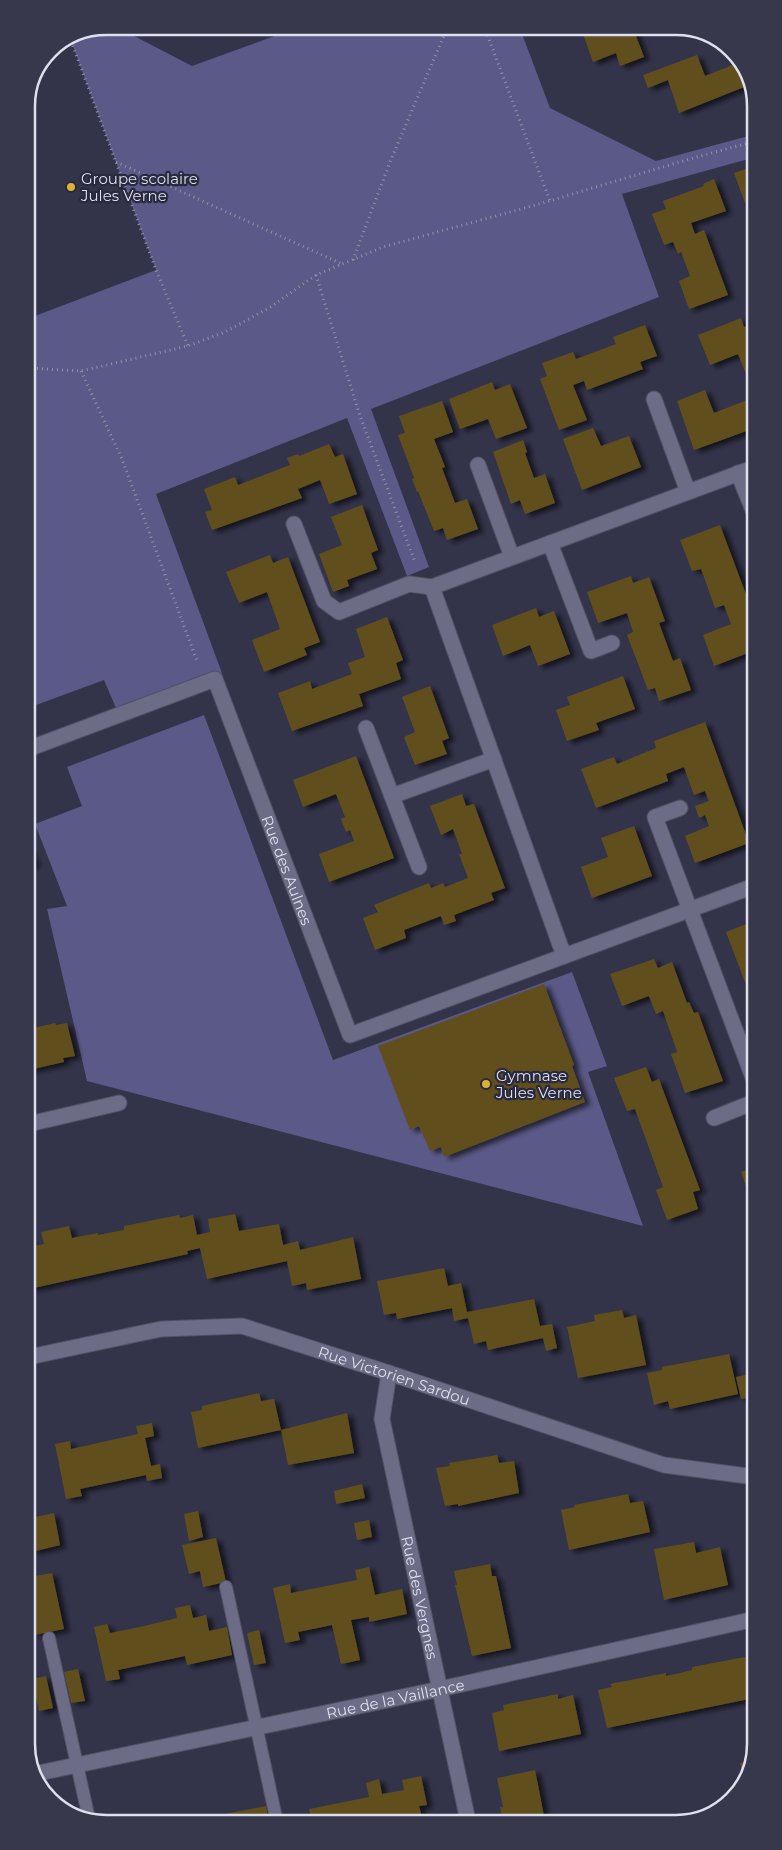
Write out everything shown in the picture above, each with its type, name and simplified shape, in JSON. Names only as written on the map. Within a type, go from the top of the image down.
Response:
[{"type":"street","points":[[654,399],[688,492]]},
{"type":"street","points":[[478,465],[512,557]]},
{"type":"street","points":[[294,524],[324,601],[339,612],[408,584],[428,586],[512,557],[745,470]]},
{"type":"street","points":[[550,543],[591,651],[612,643]]},
{"type":"street","points":[[428,586],[494,759],[564,956],[747,889]]},
{"type":"street","name":"Rue des Aulnes","points":[[205,683],[215,680],[350,1035],[564,956]]},
{"type":"street","points":[[35,746],[205,683]]},
{"type":"street","points":[[366,728],[419,867]]},
{"type":"street","points":[[392,796],[494,759]]},
{"type":"street","points":[[680,808],[655,817],[747,1061]]},
{"type":"street","points":[[35,1123],[119,1103]]},
{"type":"street","points":[[714,1118],[747,1105]]},
{"type":"street","name":"Rue Victorien Sardou","points":[[35,1355],[161,1329],[242,1326],[664,1465],[747,1477]]},
{"type":"street","name":"Rue des Vergnes","points":[[389,1373],[382,1419],[467,1815]]},
{"type":"street","name":"Rue de la Vaillance","points":[[42,1772],[747,1621]]},
{"type":"lane","points":[[226,1587],[275,1815]]},
{"type":"lane","points":[[49,1638],[88,1813]]},
{"type":"path","points":[[353,260],[390,162],[444,35]]},
{"type":"path","points":[[487,35],[550,201]]},
{"type":"path","points":[[72,44],[156,270],[188,346]]},
{"type":"path","points":[[35,368],[81,371],[188,346],[225,332],[269,308],[316,275],[383,247],[747,143]]},
{"type":"path","points":[[116,162],[342,264]]},
{"type":"path","points":[[316,275],[360,416],[428,586]]},
{"type":"path","points":[[81,371],[122,458],[205,683]]},
{"type":"shaded area","points":[[132,35],[192,66],[277,35],[522,35],[550,108],[656,161],[747,136],[747,159],[622,194],[659,297],[371,409],[429,567],[407,576],[347,418],[156,494],[223,676],[119,715],[104,680],[35,705],[35,316],[156,270],[72,44],[92,36]]},
{"type":"shaded area","points":[[204,715],[333,1060],[572,972],[607,1066],[588,1072],[643,1226],[87,1081],[47,909],[67,906],[35,824],[82,806],[67,767]]},
{"type":"building","points":[[583,35],[636,35],[644,57],[620,66],[616,53],[593,62]]},
{"type":"building","points":[[697,55],[705,76],[733,65],[743,83],[746,92],[744,87],[679,113],[668,80],[648,88],[643,75]]},
{"type":"building","points":[[746,169],[747,171],[747,202],[745,203],[734,173]]},
{"type":"building","points":[[714,179],[726,211],[691,223],[695,234],[704,230],[728,295],[689,309],[679,281],[690,276],[681,252],[678,254],[673,242],[664,245],[652,214],[666,209],[663,201],[704,186],[703,184]]},
{"type":"building","points":[[741,318],[744,327],[747,326],[747,374],[738,354],[710,365],[698,335]]},
{"type":"building","points":[[645,325],[657,356],[640,362],[643,369],[587,390],[584,381],[573,385],[587,420],[559,430],[540,379],[547,376],[542,363],[573,352],[576,359],[616,344],[613,337]]},
{"type":"building","points":[[492,382],[495,390],[510,384],[527,428],[496,439],[488,419],[460,429],[449,399]]},
{"type":"building","points":[[705,390],[714,413],[747,400],[747,431],[694,450],[677,401]]},
{"type":"building","points":[[442,401],[453,432],[434,439],[445,467],[442,468],[455,503],[467,499],[478,529],[447,540],[443,528],[434,531],[412,479],[414,478],[398,435],[405,433],[399,416]]},
{"type":"building","points":[[593,428],[601,446],[629,436],[641,467],[582,490],[563,439]]},
{"type":"building","points":[[523,440],[527,452],[525,453],[534,478],[545,474],[555,503],[525,514],[520,500],[511,504],[493,452]]},
{"type":"building","points":[[329,444],[335,457],[343,454],[357,494],[329,504],[320,480],[298,489],[302,498],[212,530],[205,512],[212,510],[204,489],[235,477],[238,485],[290,465],[287,458],[298,454],[299,456]]},
{"type":"building","points":[[362,505],[378,550],[371,553],[377,569],[347,580],[349,586],[333,592],[319,554],[342,545],[331,517]]},
{"type":"building","points":[[720,525],[747,597],[747,653],[714,666],[703,635],[731,624],[724,605],[715,608],[701,569],[692,571],[680,540]]},
{"type":"building","points":[[270,555],[273,563],[288,557],[320,642],[304,648],[307,655],[264,672],[252,640],[280,629],[267,592],[239,603],[226,572]]},
{"type":"building","points":[[631,576],[633,583],[649,577],[665,621],[659,623],[673,661],[680,658],[691,690],[659,701],[655,688],[648,690],[627,635],[633,632],[627,613],[598,623],[587,592]]},
{"type":"building","points":[[536,608],[539,617],[554,611],[570,654],[538,666],[530,645],[503,656],[492,625]]},
{"type":"building","points":[[387,617],[403,660],[396,663],[401,679],[359,694],[363,706],[292,731],[278,693],[310,681],[312,689],[352,674],[348,663],[365,657],[356,629]]},
{"type":"building","points":[[623,676],[635,709],[596,723],[599,730],[567,741],[556,710],[570,705],[567,697]]},
{"type":"building","points":[[430,686],[449,738],[442,741],[447,754],[415,765],[404,737],[415,732],[402,697]]},
{"type":"building","points":[[705,722],[747,838],[747,844],[695,863],[685,836],[709,826],[705,815],[699,818],[695,806],[709,801],[705,791],[694,795],[684,767],[666,774],[668,781],[596,808],[581,769],[614,757],[617,764],[656,748],[654,741]]},
{"type":"building","points":[[356,756],[394,858],[329,882],[319,854],[354,841],[350,830],[346,832],[341,819],[345,817],[336,794],[303,807],[293,780]]},
{"type":"building","points":[[462,794],[466,806],[474,804],[505,888],[491,893],[494,900],[454,915],[456,921],[444,925],[441,916],[404,930],[406,938],[375,950],[363,918],[378,912],[374,905],[429,883],[431,888],[443,883],[445,887],[468,878],[459,854],[462,854],[453,829],[441,835],[430,806]]},
{"type":"building","points":[[634,826],[652,876],[592,898],[581,867],[608,857],[601,838]]},
{"type":"building","points":[[747,924],[747,988],[726,932]]},
{"type":"building","points":[[654,959],[658,968],[672,962],[687,1003],[689,1002],[694,1013],[698,1012],[723,1081],[685,1093],[671,1054],[677,1052],[663,1011],[656,1014],[649,996],[622,1006],[610,974]]},
{"type":"building","name":"Gymnase Jules Verne","points":[[544,984],[574,1065],[572,1066],[585,1102],[444,1157],[441,1147],[430,1151],[419,1126],[410,1130],[378,1046]]},
{"type":"building","points":[[55,1023],[56,1025],[67,1023],[75,1056],[63,1058],[64,1062],[35,1069],[35,1028]]},
{"type":"building","points":[[646,1067],[652,1082],[659,1079],[700,1190],[693,1192],[698,1209],[667,1220],[656,1190],[663,1187],[635,1109],[627,1111],[614,1078]]},
{"type":"building","points":[[747,1170],[747,1189],[741,1172]]},
{"type":"building","points":[[235,1214],[239,1231],[279,1224],[283,1245],[298,1241],[300,1250],[353,1237],[361,1279],[307,1290],[306,1283],[292,1286],[287,1261],[207,1279],[200,1248],[187,1251],[188,1254],[35,1288],[35,1246],[44,1244],[41,1232],[69,1226],[72,1238],[124,1230],[124,1226],[179,1215],[180,1218],[193,1215],[197,1235],[210,1232],[208,1219]]},
{"type":"building","points":[[444,1268],[448,1286],[461,1283],[467,1312],[534,1299],[540,1326],[552,1324],[557,1348],[546,1351],[543,1338],[488,1350],[486,1341],[474,1344],[468,1318],[454,1321],[452,1308],[397,1319],[396,1313],[384,1315],[377,1281]]},
{"type":"building","points":[[622,1310],[624,1318],[636,1315],[646,1365],[578,1378],[567,1327],[595,1321],[594,1315]]},
{"type":"building","points":[[729,1354],[738,1394],[670,1409],[668,1401],[654,1405],[647,1373],[662,1370],[662,1367]]},
{"type":"building","points":[[747,1375],[747,1398],[741,1399],[736,1377]]},
{"type":"building","points":[[259,1393],[261,1401],[274,1399],[281,1430],[198,1448],[191,1412],[202,1410],[202,1406]]},
{"type":"building","points":[[347,1413],[354,1453],[288,1465],[281,1430]]},
{"type":"building","points":[[152,1423],[154,1436],[145,1438],[151,1466],[160,1464],[162,1478],[147,1481],[146,1475],[80,1489],[82,1496],[66,1499],[55,1444],[70,1441],[71,1449],[138,1434],[136,1426]]},
{"type":"building","points":[[497,1455],[499,1463],[514,1461],[519,1493],[458,1506],[458,1504],[445,1506],[436,1468],[450,1466],[449,1463]]},
{"type":"building","points":[[362,1484],[365,1498],[336,1504],[334,1491]]},
{"type":"building","points":[[628,1494],[630,1503],[643,1501],[650,1532],[569,1550],[561,1510],[575,1507],[574,1505]]},
{"type":"building","points":[[198,1511],[203,1537],[189,1541],[184,1514]]},
{"type":"building","points":[[54,1513],[60,1545],[35,1551],[35,1517]]},
{"type":"building","points":[[369,1520],[372,1537],[357,1540],[354,1523]]},
{"type":"building","points":[[216,1538],[226,1582],[203,1587],[200,1571],[189,1574],[182,1545]]},
{"type":"building","points":[[694,1542],[696,1553],[720,1547],[728,1585],[664,1600],[654,1549]]},
{"type":"building","points":[[490,1564],[492,1576],[496,1576],[511,1648],[472,1656],[455,1585],[457,1585],[454,1571]]},
{"type":"building","points":[[369,1567],[375,1595],[402,1589],[407,1614],[369,1622],[369,1617],[351,1620],[360,1660],[341,1664],[332,1625],[298,1632],[300,1640],[285,1643],[273,1588],[290,1584],[291,1593],[357,1580],[355,1570]]},
{"type":"building","points":[[52,1573],[64,1629],[35,1635],[35,1576]]},
{"type":"building","points":[[190,1605],[193,1618],[206,1615],[209,1631],[227,1627],[232,1655],[187,1665],[185,1656],[118,1670],[120,1679],[106,1681],[94,1627],[107,1624],[110,1633],[144,1626],[177,1618],[175,1608]]},
{"type":"building","points":[[259,1630],[266,1663],[254,1665],[247,1633]]},
{"type":"building","points":[[745,1657],[747,1666],[747,1699],[607,1728],[598,1690],[612,1687],[610,1684],[666,1673],[666,1676],[692,1670],[692,1667]]},
{"type":"building","points":[[78,1669],[85,1701],[71,1703],[64,1672]]},
{"type":"building","points":[[46,1676],[53,1708],[39,1711],[35,1693],[35,1678]]},
{"type":"building","points":[[558,1694],[558,1699],[573,1695],[581,1734],[499,1751],[492,1713],[504,1710],[503,1705]]},
{"type":"building","points":[[745,1762],[742,1770],[740,1763]]},
{"type":"building","points":[[535,1770],[544,1815],[502,1815],[500,1807],[503,1807],[497,1778]]},
{"type":"building","points":[[421,1776],[427,1805],[419,1806],[421,1815],[310,1815],[309,1809],[369,1797],[366,1783],[379,1779],[382,1794],[404,1790],[402,1780]]},
{"type":"building","points":[[266,1806],[268,1815],[219,1815]]},
{"type":"place","name":"Groupe scolaire Jules Verne","points":[[71,187]]},
{"type":"place","name":"Gymnase Jules Verne","points":[[486,1084]]}]
